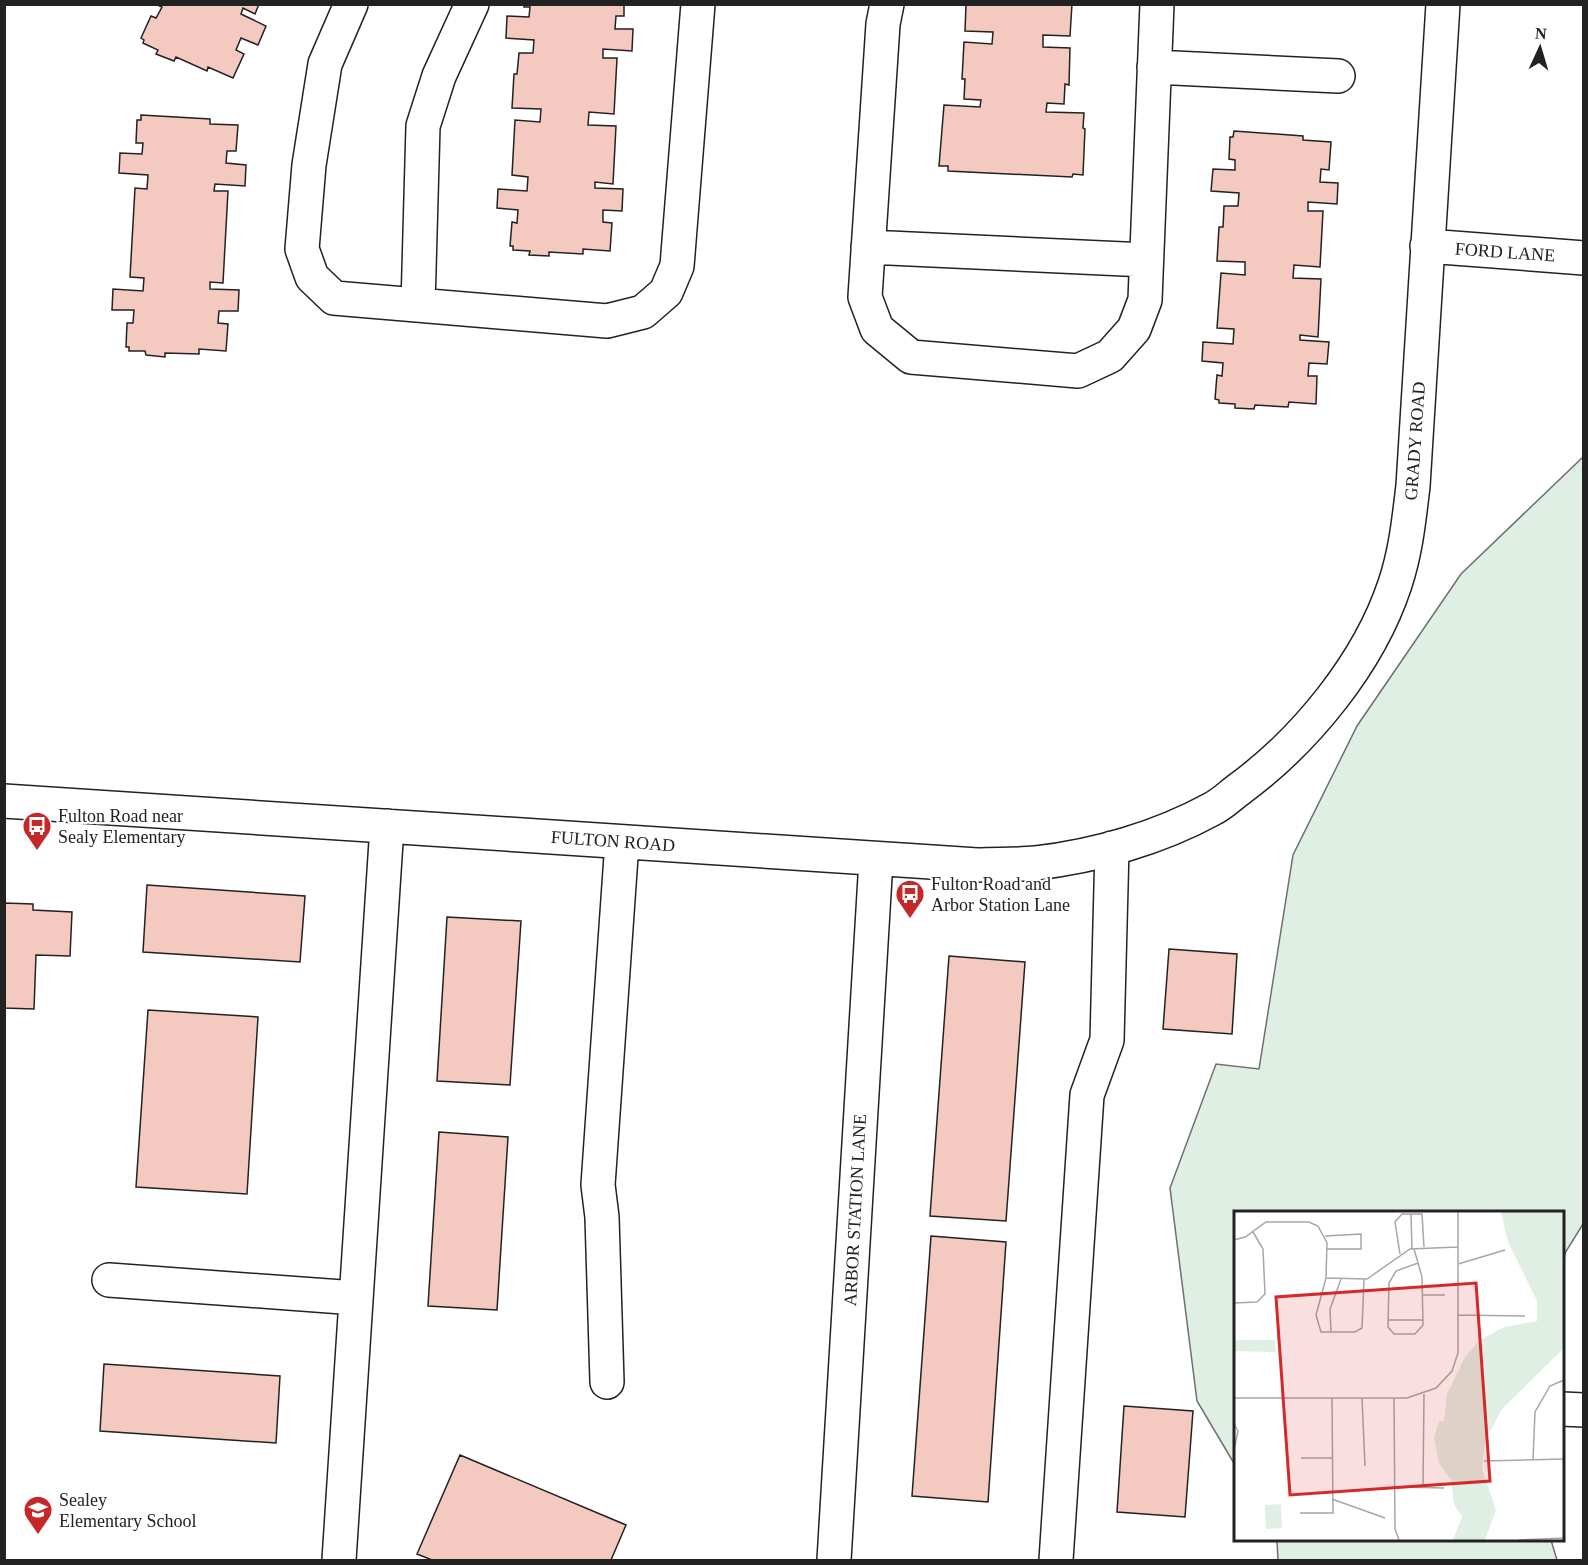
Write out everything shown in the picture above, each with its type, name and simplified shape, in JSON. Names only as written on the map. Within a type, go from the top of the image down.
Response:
[{"type":"street","points":[[351,4],[325,64],[309,165],[302,249],[312,277],[334,298],[608,321],[643,312],[666,292],[677,266],[698,4]]},
{"type":"street","points":[[418,305],[423,126],[438,76],[472,4]]},
{"type":"street","points":[[887,4],[883,24],[865,297],[877,329],[911,357],[1078,371],[1110,356],[1134,329],[1144,300],[1157,4]]},
{"type":"street","name":"GRADY ROAD","points":[[1214,808],[1266,770],[1311,723],[1345,680],[1374,632],[1395,585],[1407,540],[1413,486],[1443,4]]},
{"type":"street","points":[[1154,67],[1338,76]]},
{"type":"street","name":"FORD LANE","points":[[1427,246],[1584,258]]},
{"type":"street","points":[[868,247],[1146,260]]},
{"type":"street","name":"FULTON ROAD","points":[[4,801],[977,865],[1023,863],[1083,856],[1158,833],[1214,808]]},
{"type":"street","points":[[339,1560],[387,826]]},
{"type":"street","points":[[607,1382],[602,1217],[598,1185],[622,842]]},
{"type":"street","points":[[1056,1560],[1087,1095],[1107,1040],[1112,848]]},
{"type":"street","name":"ARBOR STATION LANE","points":[[834,1560],[876,860]]},
{"type":"street","points":[[109,1280],[356,1298]]},
{"type":"street","points":[[1564,1409],[1584,1410]]},
{"type":"green space","points":[[1583,457],[1583,1224],[1565,1253],[1564,1261],[1564,1211],[1234,1211],[1234,1463],[1197,1401],[1170,1188],[1216,1064],[1259,1069],[1293,855],[1357,726],[1461,574]]},
{"type":"green space","points":[[1277,1541],[1551,1541],[1557,1560],[1278,1560]]},
{"type":"building","points":[[155,4],[259,4],[255,14],[243,8],[241,14],[266,26],[258,45],[241,38],[236,50],[244,54],[233,78],[208,67],[207,71],[176,57],[174,61],[156,54],[158,50],[143,43],[144,40],[141,38],[151,16],[156,18],[162,7]]},
{"type":"building","points":[[524,4],[624,4],[624,16],[616,16],[615,29],[633,29],[632,51],[603,49],[603,58],[617,58],[614,114],[589,112],[588,125],[616,126],[613,184],[595,182],[595,188],[623,189],[622,211],[603,210],[603,222],[612,223],[610,251],[583,249],[583,254],[549,252],[549,256],[529,255],[530,251],[513,250],[513,246],[510,246],[512,222],[517,223],[518,210],[497,208],[498,189],[527,191],[528,177],[512,175],[515,120],[540,122],[541,109],[512,108],[514,74],[517,74],[519,53],[533,53],[534,40],[506,38],[507,16],[529,17],[530,7],[524,7]]},
{"type":"building","points":[[966,4],[1072,4],[1070,36],[1043,35],[1043,47],[1070,48],[1069,85],[1065,84],[1064,104],[1047,103],[1046,112],[1084,113],[1083,175],[1073,174],[1072,177],[948,171],[948,166],[939,166],[944,105],[980,107],[981,100],[964,99],[965,79],[962,79],[964,42],[992,44],[993,32],[965,31]]},
{"type":"building","points":[[141,115],[210,119],[210,124],[238,125],[236,151],[227,151],[226,163],[246,165],[245,186],[215,184],[214,191],[228,191],[223,283],[210,282],[210,289],[239,290],[238,311],[219,311],[218,323],[228,324],[226,351],[199,349],[199,354],[165,353],[165,357],[146,355],[145,351],[129,351],[129,347],[126,347],[127,323],[133,323],[134,310],[112,310],[113,289],[143,291],[144,278],[130,277],[135,188],[147,189],[148,175],[119,173],[120,153],[142,154],[143,143],[136,143],[137,120],[141,120]]},
{"type":"building","points":[[1234,131],[1303,136],[1303,140],[1331,142],[1329,170],[1321,169],[1320,182],[1338,183],[1337,204],[1308,202],[1308,211],[1323,211],[1320,267],[1294,265],[1293,278],[1321,279],[1318,337],[1300,335],[1300,340],[1329,342],[1327,364],[1309,363],[1308,376],[1317,376],[1316,404],[1289,402],[1288,407],[1255,405],[1254,409],[1235,408],[1235,404],[1219,403],[1219,400],[1215,399],[1217,375],[1222,376],[1223,363],[1202,361],[1203,342],[1233,344],[1234,329],[1217,328],[1221,273],[1245,275],[1245,262],[1217,261],[1219,227],[1223,227],[1224,206],[1238,206],[1239,193],[1211,191],[1213,169],[1235,170],[1235,160],[1229,159],[1230,137],[1233,137]]},
{"type":"building","points":[[147,885],[305,896],[300,962],[143,952]]},
{"type":"building","points":[[4,903],[33,904],[33,910],[72,912],[70,956],[36,955],[34,1009],[4,1008]]},
{"type":"building","points":[[447,917],[521,921],[510,1085],[437,1081]]},
{"type":"building","points":[[1169,949],[1237,954],[1232,1034],[1163,1029]]},
{"type":"building","points":[[949,956],[1025,962],[1006,1221],[930,1216]]},
{"type":"building","points":[[148,1010],[258,1017],[247,1194],[136,1187]]},
{"type":"building","points":[[439,1132],[508,1137],[497,1310],[428,1306]]},
{"type":"building","points":[[931,1236],[1006,1242],[988,1502],[912,1496]]},
{"type":"building","points":[[104,1364],[280,1376],[276,1443],[100,1431]]},
{"type":"building","points":[[1124,1406],[1193,1411],[1185,1517],[1117,1512]]},
{"type":"building","points":[[460,1455],[626,1525],[611,1560],[432,1560],[417,1554]]},
{"type":"place","name":"Fulton Road near Sealy Elementary","points":[[37,852]]},
{"type":"place","name":"Fulton Road and Arbor Station Lane","points":[[910,920]]},
{"type":"place","name":"Sealey Elementary School","points":[[38,1536]]}]
